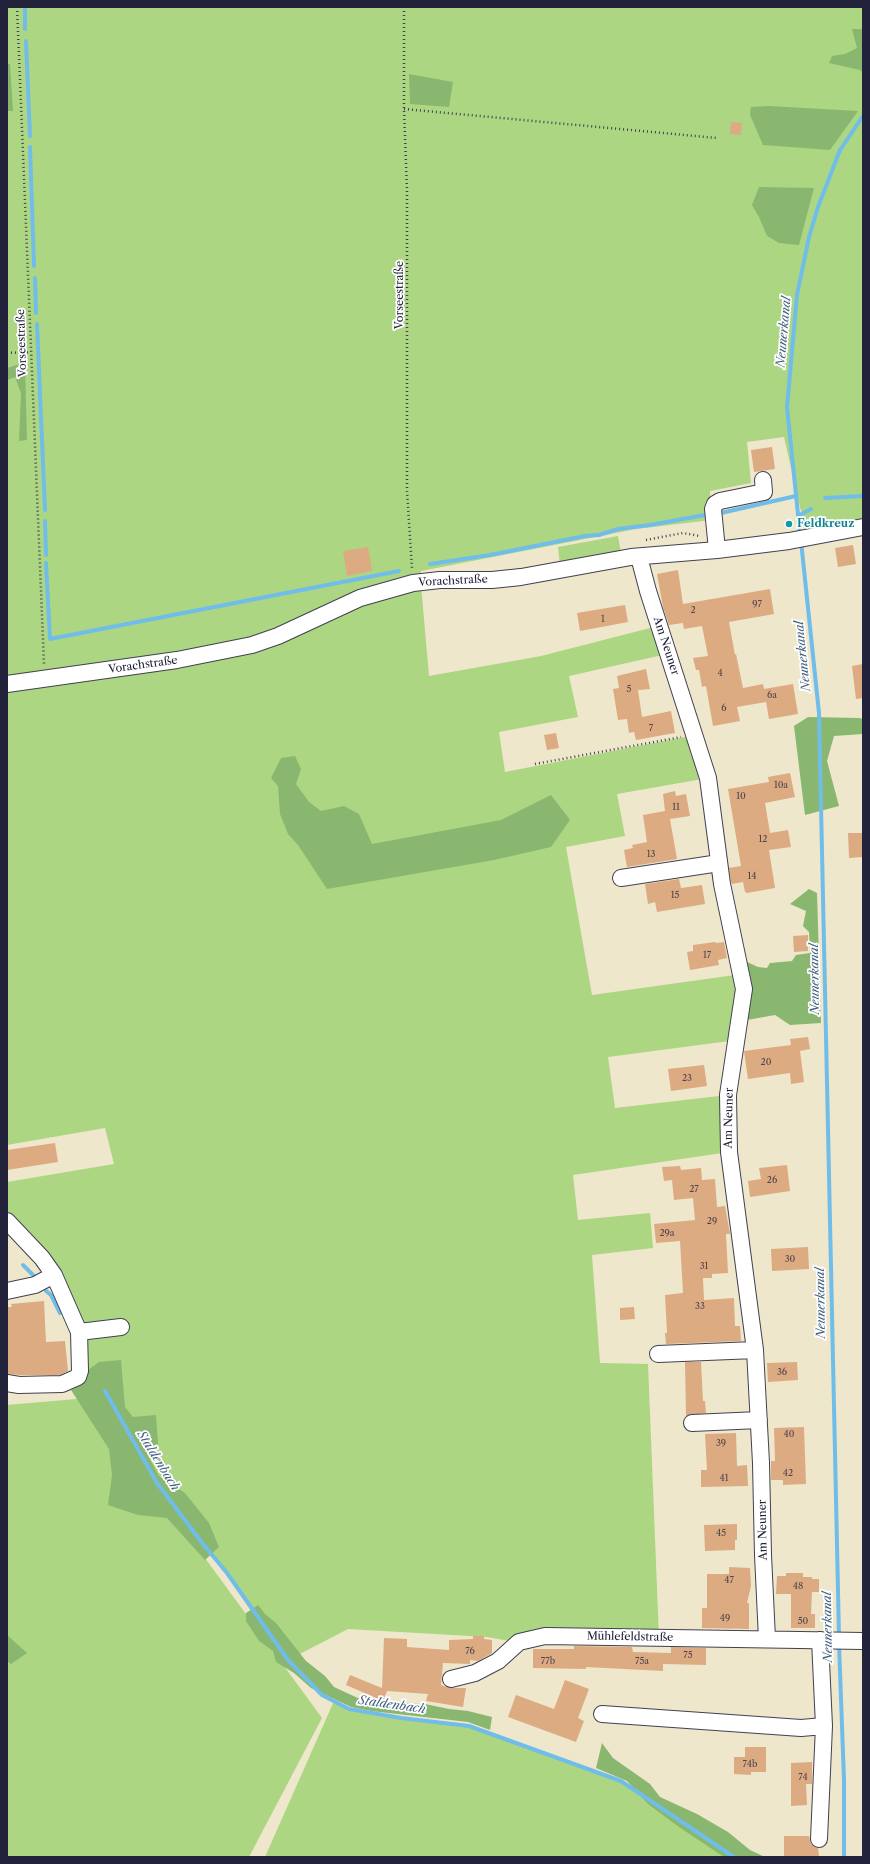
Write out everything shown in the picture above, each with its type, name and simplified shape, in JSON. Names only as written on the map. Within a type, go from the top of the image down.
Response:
[{"type":"street","points":[[717,550],[713,509],[715,504],[720,501],[764,492],[763,480]]},
{"type":"street","name":"Vorachstraße","points":[[7,684],[177,660],[252,644],[278,636],[360,598],[413,583],[440,580],[492,580],[521,577],[600,562],[789,541],[863,527]]},
{"type":"street","name":"Am Neuner","points":[[639,557],[648,591],[708,778],[719,863],[744,989],[728,1095],[729,1152],[755,1350],[767,1639]]},
{"type":"street","points":[[621,878],[719,863]]},
{"type":"street","points":[[7,1222],[42,1258],[54,1275],[79,1332],[80,1371],[78,1377],[62,1384],[48,1386],[7,1383]]},
{"type":"street","points":[[7,1291],[35,1285],[54,1275]]},
{"type":"street","points":[[79,1332],[121,1328]]},
{"type":"street","points":[[658,1354],[755,1350]]},
{"type":"street","points":[[692,1423],[759,1420]]},
{"type":"street","name":"Mühlefeldstraße","points":[[451,1679],[475,1673],[498,1662],[519,1642],[546,1636],[859,1641]]},
{"type":"street","points":[[819,1839],[823,1732],[823,1641]]},
{"type":"street","points":[[602,1714],[800,1728],[823,1732]]},
{"type":"street","points":[[736,1732],[823,1732]]},
{"type":"path","name":"Vorseestraße","points":[[17,7],[44,679]]},
{"type":"path","name":"Vorseestraße","points":[[404,7],[404,109],[408,190],[407,491],[413,583]]},
{"type":"path","points":[[404,109],[717,138]]},
{"type":"path","points":[[7,353],[30,352]]},
{"type":"path","points":[[535,764],[695,735]]},
{"type":"green space","points":[[7,7],[863,7],[863,523],[806,533],[784,437],[747,442],[751,483],[710,491],[711,520],[636,529],[421,571],[421,580],[260,638],[7,681]]},
{"type":"green space","points":[[852,29],[863,29],[863,73],[860,70],[829,63],[832,56],[845,54],[857,48]]},
{"type":"green space","points":[[7,64],[10,64],[13,111],[7,111]]},
{"type":"green space","points":[[409,74],[453,82],[449,107],[410,104]]},
{"type":"green space","points":[[769,106],[858,111],[830,150],[763,145],[750,115],[751,107]]},
{"type":"green space","points":[[759,187],[814,188],[799,245],[779,243],[767,236],[752,205]]},
{"type":"green space","points":[[20,364],[25,366],[27,440],[19,441],[21,393],[15,377],[7,380],[7,368]]},
{"type":"green space","points":[[618,536],[621,553],[560,565],[558,547]]},
{"type":"green space","points":[[421,585],[429,676],[541,656],[658,626],[667,654],[569,676],[578,717],[499,732],[505,772],[695,735],[708,778],[617,794],[625,836],[566,847],[592,995],[742,974],[737,1040],[608,1057],[615,1108],[728,1095],[729,1152],[573,1175],[578,1220],[650,1213],[653,1248],[592,1255],[600,1363],[648,1364],[659,1638],[510,1641],[487,1637],[348,1629],[288,1660],[227,1573],[203,1544],[80,1371],[66,1303],[7,1221],[7,1182],[114,1164],[105,1128],[7,1145],[7,684],[177,660],[307,623]]},
{"type":"green space","points":[[808,717],[863,719],[863,734],[834,736],[827,761],[839,806],[805,815],[794,726]]},
{"type":"green space","points":[[295,756],[301,769],[296,784],[309,802],[321,811],[344,806],[359,814],[372,844],[501,820],[551,795],[570,820],[551,847],[494,860],[327,889],[298,845],[288,834],[280,814],[278,786],[271,778],[281,758]]},
{"type":"green space","points":[[809,889],[817,893],[821,1023],[790,1025],[775,1015],[747,1020],[752,986],[747,962],[758,967],[767,968],[770,963],[792,961],[796,955],[810,953],[809,932],[803,926],[806,911],[790,904]]},
{"type":"green space","points":[[121,1360],[125,1407],[133,1417],[156,1415],[158,1444],[146,1452],[159,1476],[185,1493],[209,1523],[219,1547],[205,1560],[167,1518],[138,1515],[108,1505],[112,1475],[109,1449],[71,1390],[83,1384],[88,1370],[99,1362]]},
{"type":"green space","points":[[88,1398],[322,1718],[249,1857],[7,1857],[7,1405]]},
{"type":"green space","points":[[258,1605],[265,1614],[276,1623],[306,1661],[325,1676],[334,1687],[360,1699],[379,1703],[425,1704],[468,1711],[492,1717],[490,1730],[468,1722],[371,1711],[351,1707],[311,1688],[294,1673],[276,1662],[273,1651],[259,1641],[246,1621],[246,1613]]},
{"type":"green space","points":[[7,1635],[27,1653],[11,1664],[7,1661]]},
{"type":"green space","points":[[334,1701],[349,1709],[401,1718],[469,1726],[621,1781],[737,1857],[265,1857]]},
{"type":"green space","points":[[602,1743],[613,1758],[650,1784],[660,1797],[697,1814],[728,1832],[750,1850],[765,1857],[724,1857],[679,1827],[648,1804],[627,1781],[596,1768]]},
{"type":"building","points":[[731,122],[742,123],[741,135],[730,134]]},
{"type":"building","points":[[772,447],[775,469],[754,472],[751,450]]},
{"type":"building","points":[[853,545],[856,564],[838,567],[835,548]]},
{"type":"building","points":[[368,547],[372,571],[347,576],[343,551]]},
{"type":"building","points":[[678,570],[683,604],[770,589],[774,614],[729,622],[735,655],[736,654],[743,688],[763,684],[764,689],[793,684],[798,714],[769,719],[766,702],[737,707],[740,721],[713,726],[706,686],[702,687],[699,670],[696,670],[693,658],[708,656],[702,626],[684,629],[683,623],[669,625],[663,607],[657,574]]},
{"type":"building","points":[[625,605],[628,622],[580,631],[577,613]]},
{"type":"building","points":[[863,664],[863,698],[856,699],[852,666]]},
{"type":"building","points":[[646,669],[650,689],[638,690],[642,717],[671,711],[675,733],[636,740],[634,732],[629,733],[627,719],[618,720],[613,689],[619,688],[617,676]]},
{"type":"building","points":[[556,733],[559,748],[547,750],[544,735]]},
{"type":"building","points":[[790,773],[795,797],[765,803],[770,833],[788,830],[791,847],[769,850],[775,888],[747,893],[745,892],[743,882],[732,884],[731,882],[729,868],[741,866],[728,789],[769,782],[768,777]]},
{"type":"building","points":[[675,791],[676,796],[686,794],[690,816],[670,819],[677,859],[627,867],[624,850],[633,848],[632,845],[647,842],[643,815],[665,811],[663,794]]},
{"type":"building","points":[[848,833],[863,833],[863,857],[849,858]]},
{"type":"building","points":[[679,879],[681,888],[702,885],[705,904],[657,912],[655,902],[648,904],[645,884]]},
{"type":"building","points":[[808,935],[808,951],[794,952],[793,936]]},
{"type":"building","points":[[724,942],[727,958],[718,960],[719,965],[690,970],[687,952],[693,951],[693,945]]},
{"type":"building","points":[[808,1037],[810,1049],[800,1051],[804,1082],[791,1084],[790,1073],[748,1079],[744,1051],[791,1045],[790,1039]]},
{"type":"building","points":[[704,1065],[707,1086],[671,1091],[668,1069]]},
{"type":"building","points":[[55,1143],[58,1162],[7,1170],[7,1150]]},
{"type":"building","points":[[787,1165],[790,1191],[750,1197],[748,1181],[761,1179],[759,1168]]},
{"type":"building","points":[[680,1166],[681,1170],[701,1168],[702,1180],[715,1179],[717,1207],[725,1206],[730,1234],[726,1234],[728,1273],[712,1274],[712,1278],[703,1278],[704,1300],[734,1298],[735,1326],[740,1326],[741,1341],[666,1344],[665,1333],[667,1333],[665,1295],[683,1293],[680,1241],[656,1243],[654,1224],[695,1220],[693,1198],[674,1200],[672,1180],[664,1181],[662,1167]]},
{"type":"building","points":[[808,1247],[809,1269],[772,1271],[771,1249]]},
{"type":"building","points":[[44,1301],[46,1342],[65,1341],[68,1371],[60,1375],[7,1374],[7,1307],[12,1307],[11,1304]]},
{"type":"building","points":[[634,1307],[635,1319],[620,1320],[620,1308]]},
{"type":"building","points":[[685,1362],[701,1362],[703,1401],[705,1401],[706,1413],[686,1416]]},
{"type":"building","points":[[797,1362],[798,1380],[768,1382],[767,1363]]},
{"type":"building","points":[[804,1427],[806,1484],[783,1485],[783,1480],[771,1480],[771,1461],[775,1461],[774,1428]]},
{"type":"building","points":[[736,1433],[737,1466],[747,1465],[748,1486],[701,1487],[701,1470],[707,1470],[705,1434]]},
{"type":"building","points":[[737,1524],[737,1540],[735,1540],[735,1550],[705,1551],[704,1525]]},
{"type":"building","points":[[729,1567],[750,1568],[751,1586],[747,1603],[749,1603],[749,1629],[702,1628],[702,1608],[707,1608],[707,1574],[729,1574]]},
{"type":"building","points":[[786,1573],[803,1573],[803,1577],[819,1579],[819,1592],[812,1592],[811,1614],[815,1614],[815,1628],[791,1628],[791,1594],[776,1594],[777,1576],[786,1576]]},
{"type":"building","points":[[473,1636],[484,1636],[484,1639],[492,1640],[492,1653],[478,1661],[470,1660],[470,1664],[443,1663],[441,1685],[449,1688],[466,1688],[463,1707],[426,1701],[428,1694],[387,1691],[383,1701],[346,1685],[350,1675],[382,1688],[384,1638],[407,1639],[407,1647],[449,1650],[449,1640],[473,1639]]},
{"type":"building","points":[[574,1646],[632,1647],[633,1652],[671,1653],[671,1647],[706,1648],[706,1665],[663,1664],[663,1671],[586,1667],[586,1669],[533,1668],[533,1649],[574,1649]]},
{"type":"building","points":[[565,1680],[589,1689],[578,1718],[584,1721],[576,1742],[508,1717],[516,1695],[554,1709]]},
{"type":"building","points":[[745,1747],[766,1747],[766,1772],[751,1772],[751,1775],[734,1774],[734,1757],[745,1757]]},
{"type":"building","points":[[812,1762],[812,1784],[806,1784],[807,1805],[791,1806],[791,1763]]},
{"type":"building","points":[[784,1836],[809,1836],[811,1844],[818,1848],[819,1857],[784,1857]]},
{"type":"waterway","points":[[25,7],[25,29]]},
{"type":"waterway","points":[[26,41],[30,136]]},
{"type":"waterway","name":"Neunerkanal","points":[[800,534],[787,407],[797,295],[809,237],[818,207],[840,150],[863,116]]},
{"type":"waterway","points":[[30,147],[34,266]]},
{"type":"waterway","points":[[35,278],[36,313]]},
{"type":"waterway","points":[[37,324],[45,510]]},
{"type":"waterway","points":[[721,513],[796,496]]},
{"type":"waterway","points":[[825,498],[863,496]]},
{"type":"waterway","points":[[798,516],[811,509]]},
{"type":"waterway","points":[[430,564],[490,555],[585,536],[599,535],[618,529],[705,515]]},
{"type":"waterway","points":[[45,521],[46,555]]},
{"type":"waterway","name":"Neunerkanal","points":[[801,541],[819,713],[839,1637]]},
{"type":"waterway","points":[[46,563],[50,639],[399,571]]},
{"type":"waterway","name":"Staldenbach","points":[[23,1265],[34,1276]]},
{"type":"waterway","name":"Staldenbach","points":[[46,1291],[51,1295],[60,1313]]},
{"type":"waterway","name":"Staldenbach","points":[[105,1391],[157,1483],[227,1573],[288,1660],[322,1695],[349,1709],[401,1718],[469,1726],[621,1781],[734,1857]]},
{"type":"waterway","name":"Neunerkanal","points":[[839,1644],[844,1780],[844,1857]]},
{"type":"place","name":"Feldkreuz","points":[[789,524]]}]
